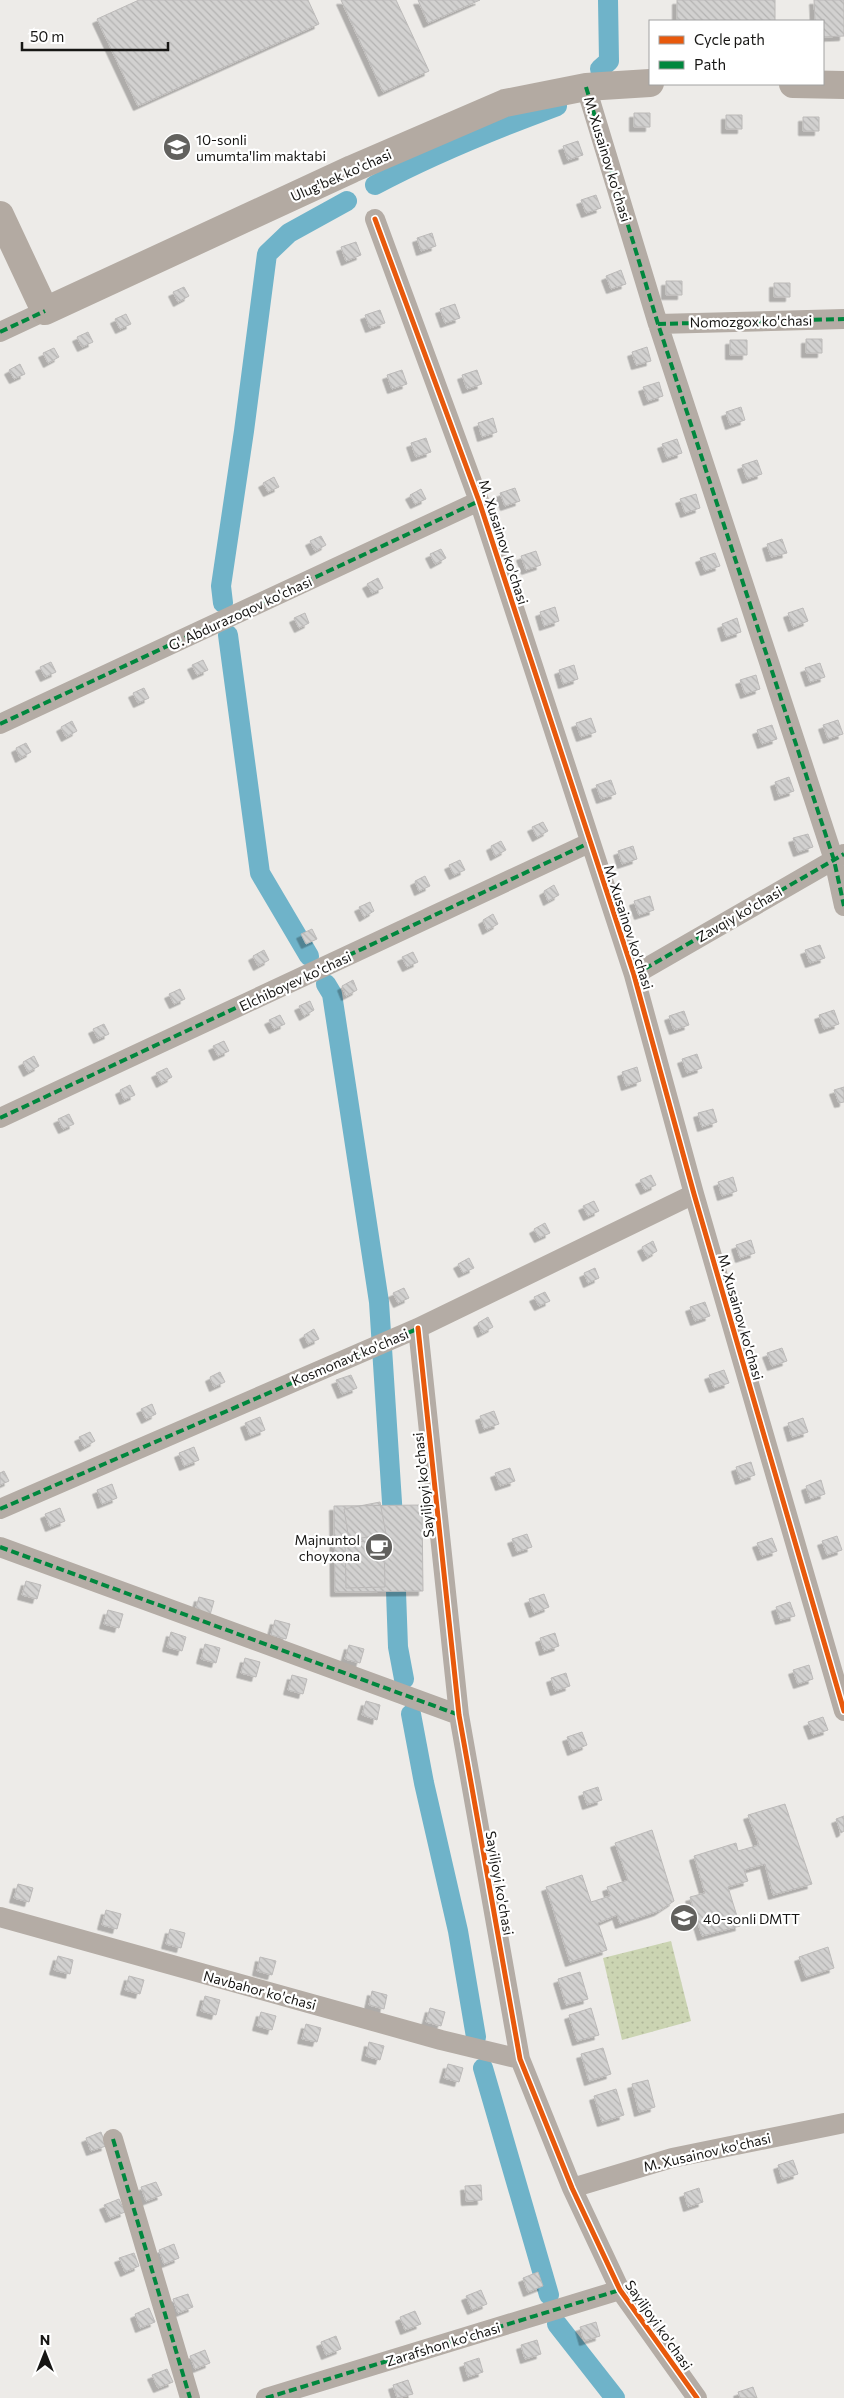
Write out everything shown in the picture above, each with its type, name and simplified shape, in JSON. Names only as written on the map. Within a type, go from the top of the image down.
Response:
[{"type":"main road","name":"Ulug'bek ko'chasi","points":[[45,311],[352,169],[505,103],[586,87],[649,83]]},
{"type":"main road","points":[[824,85],[844,85]]},
{"type":"main road","points":[[0,215],[45,311]]},
{"type":"street","name":"M. Xusainov ko'chasi","points":[[586,87],[658,324],[839,857],[844,906]]},
{"type":"street","name":"M. Xusainov ko'chasi","points":[[376,219],[479,501],[589,843],[634,975],[694,1194],[844,1711]]},
{"type":"street","points":[[0,332],[45,311]]},
{"type":"street","name":"Nomozgox ko'chasi","points":[[658,324],[844,319]]},
{"type":"street","name":"G'. Abdurazoqov ko'chasi","points":[[0,724],[479,501]]},
{"type":"street","name":"Elchiboyev ko'chasi","points":[[0,1118],[589,843]]},
{"type":"street","name":"Zavqiy ko'chasi","points":[[634,975],[839,857]]},
{"type":"street","name":"Kosmonavt ko'chasi","points":[[0,1509],[417,1328],[694,1194]]},
{"type":"street","name":"Sayiljoyi ko'chasi","points":[[417,1328],[459,1715],[520,2059],[572,2188],[620,2290],[697,2398]]},
{"type":"street","points":[[0,1547],[459,1715]]},
{"type":"street","name":"Navbahor ko'chasi","points":[[0,1917],[441,2040],[520,2059]]},
{"type":"street","name":"M. Xusainov ko'chasi","points":[[572,2188],[672,2158],[844,2122]]},
{"type":"street","points":[[113,2139],[190,2398]]},
{"type":"street","name":"Zarafshon ko'chasi","points":[[266,2398],[620,2290]]},
{"type":"green space","points":[[671,1941],[691,2021],[622,2040],[603,1958]]},
{"type":"building","points":[[139,0],[308,0],[319,24],[138,106],[97,19]]},
{"type":"building","points":[[341,0],[396,0],[429,71],[383,92]]},
{"type":"building","points":[[418,0],[480,0],[428,23]]},
{"type":"building","points":[[677,0],[775,0],[775,20],[677,20]]},
{"type":"building","points":[[814,0],[844,0],[844,36],[824,37],[824,20],[815,20]]},
{"type":"building","points":[[634,113],[650,113],[650,127],[634,127]]},
{"type":"building","points":[[726,115],[742,115],[742,129],[726,129]]},
{"type":"building","points":[[803,117],[819,117],[819,131],[803,131]]},
{"type":"building","points":[[578,141],[583,155],[568,160],[563,146]]},
{"type":"building","points":[[596,195],[601,208],[586,213],[581,200]]},
{"type":"building","points":[[432,233],[436,246],[421,251],[417,238]]},
{"type":"building","points":[[356,242],[361,255],[346,261],[341,247]]},
{"type":"building","points":[[621,270],[626,284],[611,289],[606,276]]},
{"type":"building","points":[[666,281],[682,281],[682,295],[666,295]]},
{"type":"building","points":[[774,283],[790,283],[790,297],[774,297]]},
{"type":"building","points":[[184,287],[189,296],[178,302],[173,292]]},
{"type":"building","points":[[455,304],[460,318],[445,323],[440,309]]},
{"type":"building","points":[[380,310],[385,323],[370,328],[365,315]]},
{"type":"building","points":[[126,314],[131,324],[120,329],[115,319]]},
{"type":"building","points":[[88,332],[93,342],[82,347],[77,337]]},
{"type":"building","points":[[806,339],[822,339],[822,353],[806,353]]},
{"type":"building","points":[[730,340],[747,340],[747,355],[730,355]]},
{"type":"building","points":[[647,347],[651,361],[636,365],[632,352]]},
{"type":"building","points":[[54,348],[59,357],[48,363],[43,353]]},
{"type":"building","points":[[20,364],[25,374],[14,379],[9,370]]},
{"type":"building","points":[[402,370],[407,384],[392,389],[387,375]]},
{"type":"building","points":[[477,370],[482,384],[467,389],[462,375]]},
{"type":"building","points":[[659,382],[663,396],[648,401],[643,387]]},
{"type":"building","points":[[741,407],[745,420],[730,425],[726,412]]},
{"type":"building","points":[[493,418],[497,432],[482,437],[478,423]]},
{"type":"building","points":[[426,438],[431,452],[416,457],[411,443]]},
{"type":"building","points":[[677,439],[682,453],[667,458],[662,444]]},
{"type":"building","points":[[757,460],[762,474],[747,479],[742,465]]},
{"type":"building","points":[[274,477],[279,487],[268,492],[263,483]]},
{"type":"building","points":[[515,488],[520,501],[505,506],[500,493]]},
{"type":"building","points":[[421,489],[426,499],[415,504],[410,495]]},
{"type":"building","points":[[696,494],[700,508],[685,513],[680,499]]},
{"type":"building","points":[[321,536],[326,545],[315,551],[310,541]]},
{"type":"building","points":[[782,539],[787,553],[771,557],[767,544]]},
{"type":"building","points":[[441,549],[446,558],[435,564],[430,554]]},
{"type":"building","points":[[536,551],[541,565],[526,570],[521,556]]},
{"type":"building","points":[[715,553],[720,566],[705,571],[700,558]]},
{"type":"building","points":[[378,578],[383,588],[372,593],[367,584]]},
{"type":"building","points":[[555,607],[559,621],[544,626],[540,612]]},
{"type":"building","points":[[803,608],[808,621],[793,627],[788,613]]},
{"type":"building","points":[[305,613],[309,623],[299,628],[294,618]]},
{"type":"building","points":[[737,618],[741,632],[726,637],[722,624]]},
{"type":"building","points":[[203,660],[208,670],[197,675],[192,665]]},
{"type":"building","points":[[51,662],[56,672],[45,677],[40,667]]},
{"type":"building","points":[[820,663],[825,677],[810,682],[805,668]]},
{"type":"building","points":[[574,665],[578,679],[563,684],[559,670]]},
{"type":"building","points":[[756,675],[760,689],[745,694],[740,680]]},
{"type":"building","points":[[144,688],[149,698],[138,703],[133,693]]},
{"type":"building","points":[[591,718],[596,732],[581,737],[576,723]]},
{"type":"building","points":[[838,720],[843,734],[828,739],[823,725]]},
{"type":"building","points":[[72,721],[77,731],[66,737],[61,727]]},
{"type":"building","points":[[772,725],[777,739],[762,744],[757,730]]},
{"type":"building","points":[[26,743],[31,752],[20,758],[16,748]]},
{"type":"building","points":[[789,777],[794,791],[779,796],[775,782]]},
{"type":"building","points":[[611,780],[616,794],[601,799],[596,785]]},
{"type":"building","points":[[543,822],[548,831],[537,837],[532,827]]},
{"type":"building","points":[[808,834],[813,847],[798,852],[793,838]]},
{"type":"building","points":[[501,841],[506,850],[495,856],[491,846]]},
{"type":"building","points":[[633,846],[637,859],[622,864],[618,851]]},
{"type":"building","points":[[460,860],[465,870],[454,875],[449,865]]},
{"type":"building","points":[[425,876],[430,886],[419,891],[415,881]]},
{"type":"building","points":[[554,885],[559,895],[548,901],[544,891]]},
{"type":"building","points":[[650,896],[654,910],[639,915],[634,901]]},
{"type":"building","points":[[370,902],[374,911],[364,917],[359,907]]},
{"type":"building","points":[[493,914],[498,924],[487,930],[483,920]]},
{"type":"building","points":[[312,929],[317,939],[306,944],[301,934]]},
{"type":"building","points":[[820,945],[825,958],[810,963],[805,950]]},
{"type":"building","points":[[264,950],[269,960],[258,966],[253,956]]},
{"type":"building","points":[[413,952],[418,962],[407,967],[402,957]]},
{"type":"building","points":[[353,980],[357,990],[346,996],[342,986]]},
{"type":"building","points":[[180,989],[185,999],[174,1004],[169,994]]},
{"type":"building","points":[[310,1001],[314,1010],[304,1016],[299,1006]]},
{"type":"building","points":[[834,1010],[839,1024],[824,1029],[819,1015]]},
{"type":"building","points":[[684,1011],[689,1025],[674,1030],[669,1016]]},
{"type":"building","points":[[280,1015],[285,1024],[274,1029],[269,1020]]},
{"type":"building","points":[[104,1024],[109,1034],[98,1039],[93,1029]]},
{"type":"building","points":[[224,1041],[229,1051],[218,1056],[213,1046]]},
{"type":"building","points":[[697,1054],[702,1068],[687,1073],[682,1059]]},
{"type":"building","points":[[34,1056],[39,1066],[28,1072],[23,1062]]},
{"type":"building","points":[[637,1067],[641,1081],[626,1086],[622,1072]]},
{"type":"building","points":[[167,1068],[172,1077],[161,1083],[156,1073]]},
{"type":"building","points":[[130,1085],[135,1095],[124,1100],[120,1090]]},
{"type":"building","points":[[844,1087],[844,1102],[839,1103],[834,1090]]},
{"type":"building","points":[[713,1109],[717,1122],[702,1127],[698,1113]]},
{"type":"building","points":[[69,1114],[74,1124],[63,1129],[58,1119]]},
{"type":"building","points":[[651,1175],[656,1185],[645,1190],[640,1180]]},
{"type":"building","points":[[733,1177],[737,1191],[722,1196],[718,1182]]},
{"type":"building","points":[[594,1201],[599,1211],[588,1216],[583,1206]]},
{"type":"building","points":[[545,1223],[550,1233],[539,1238],[534,1229]]},
{"type":"building","points":[[751,1240],[755,1253],[740,1258],[736,1245]]},
{"type":"building","points":[[653,1241],[657,1251],[647,1257],[642,1247]]},
{"type":"building","points":[[469,1258],[474,1268],[463,1273],[458,1264]]},
{"type":"building","points":[[595,1268],[599,1278],[588,1283],[584,1273]]},
{"type":"building","points":[[404,1288],[409,1298],[398,1303],[393,1293]]},
{"type":"building","points":[[545,1292],[550,1301],[539,1306],[534,1297]]},
{"type":"building","points":[[705,1302],[710,1316],[695,1321],[690,1307]]},
{"type":"building","points":[[488,1317],[493,1327],[482,1333],[478,1323]]},
{"type":"building","points":[[314,1329],[319,1339],[308,1344],[304,1335]]},
{"type":"building","points":[[782,1348],[787,1361],[772,1366],[767,1353]]},
{"type":"building","points":[[724,1370],[729,1383],[714,1388],[709,1375]]},
{"type":"building","points":[[220,1372],[225,1382],[214,1387],[210,1377]]},
{"type":"building","points":[[351,1375],[357,1388],[342,1394],[336,1380]]},
{"type":"building","points":[[152,1404],[156,1414],[146,1419],[141,1409]]},
{"type":"building","points":[[494,1411],[499,1424],[484,1429],[480,1416]]},
{"type":"building","points":[[260,1417],[265,1430],[250,1436],[245,1423]]},
{"type":"building","points":[[803,1418],[808,1432],[792,1437],[788,1423]]},
{"type":"building","points":[[90,1432],[95,1441],[84,1447],[79,1437]]},
{"type":"building","points":[[194,1447],[199,1460],[184,1466],[179,1453]]},
{"type":"building","points":[[751,1462],[755,1475],[740,1480],[736,1467]]},
{"type":"building","points":[[510,1468],[515,1481],[500,1486],[495,1473]]},
{"type":"building","points":[[4,1471],[9,1481],[0,1485],[0,1473]]},
{"type":"building","points":[[821,1480],[825,1494],[810,1499],[806,1486]]},
{"type":"building","points":[[112,1484],[117,1498],[102,1504],[97,1490]]},
{"type":"building","points":[[380,1502],[386,1534],[349,1540],[344,1509]]},
{"type":"building","points":[[422,1505],[423,1591],[335,1592],[334,1506]]},
{"type":"building","points":[[60,1508],[65,1521],[50,1527],[45,1514]]},
{"type":"building","points":[[527,1534],[532,1547],[517,1552],[512,1539]]},
{"type":"building","points":[[837,1536],[842,1550],[827,1555],[822,1541]]},
{"type":"building","points":[[772,1538],[777,1551],[762,1556],[757,1543]]},
{"type":"building","points":[[384,1541],[385,1587],[346,1588],[345,1542]]},
{"type":"building","points":[[26,1581],[41,1585],[37,1599],[22,1595]]},
{"type":"building","points":[[544,1594],[549,1607],[534,1613],[529,1599]]},
{"type":"building","points":[[199,1597],[214,1601],[210,1615],[195,1611]]},
{"type":"building","points":[[790,1602],[795,1616],[780,1620],[776,1607]]},
{"type":"building","points":[[108,1610],[123,1614],[119,1628],[104,1624]]},
{"type":"building","points":[[275,1620],[290,1624],[286,1639],[271,1635]]},
{"type":"building","points":[[171,1632],[186,1637],[182,1651],[167,1647]]},
{"type":"building","points":[[555,1633],[559,1646],[544,1651],[540,1638]]},
{"type":"building","points":[[205,1644],[220,1648],[216,1663],[201,1659]]},
{"type":"building","points":[[349,1645],[364,1649],[360,1663],[345,1659]]},
{"type":"building","points":[[245,1658],[260,1662],[256,1677],[241,1673]]},
{"type":"building","points":[[809,1665],[813,1679],[798,1684],[793,1670]]},
{"type":"building","points":[[566,1673],[570,1686],[555,1691],[551,1678]]},
{"type":"building","points":[[292,1675],[307,1679],[303,1694],[288,1690]]},
{"type":"building","points":[[366,1701],[380,1705],[377,1720],[362,1715]]},
{"type":"building","points":[[823,1717],[828,1730],[813,1735],[808,1722]]},
{"type":"building","points":[[582,1732],[587,1745],[572,1751],[567,1737]]},
{"type":"building","points":[[598,1787],[602,1800],[587,1805],[583,1792]]},
{"type":"building","points":[[785,1804],[812,1884],[773,1895],[765,1864],[744,1870],[748,1881],[728,1887],[740,1926],[702,1936],[690,1897],[705,1893],[694,1856],[736,1843],[738,1851],[759,1845],[748,1815]]},
{"type":"building","points":[[844,1816],[844,1831],[841,1833],[836,1819]]},
{"type":"building","points":[[652,1830],[674,1901],[659,1911],[620,1924],[617,1915],[598,1923],[607,1950],[570,1962],[546,1887],[582,1875],[591,1902],[610,1896],[607,1887],[628,1880],[615,1843]]},
{"type":"building","points":[[18,1884],[33,1888],[29,1902],[14,1898]]},
{"type":"building","points":[[106,1910],[121,1914],[117,1929],[102,1925]]},
{"type":"building","points":[[170,1929],[185,1933],[181,1948],[166,1944]]},
{"type":"building","points":[[828,1947],[834,1968],[806,1977],[799,1957]]},
{"type":"building","points":[[58,1956],[73,1960],[70,1974],[54,1970]]},
{"type":"building","points":[[260,1957],[276,1961],[272,1975],[257,1971]]},
{"type":"building","points":[[580,1972],[588,1999],[566,2005],[558,1979]]},
{"type":"building","points":[[129,1976],[144,1980],[140,1994],[125,1990]]},
{"type":"building","points":[[372,1991],[387,1995],[384,2009],[369,2005]]},
{"type":"building","points":[[205,1996],[220,2000],[216,2015],[201,2011]]},
{"type":"building","points":[[430,2008],[445,2012],[441,2026],[426,2022]]},
{"type":"building","points":[[591,2008],[599,2035],[577,2041],[569,2015]]},
{"type":"building","points":[[261,2012],[276,2016],[272,2030],[257,2026]]},
{"type":"building","points":[[306,2024],[321,2028],[317,2042],[302,2039]]},
{"type":"building","points":[[369,2042],[384,2046],[380,2060],[366,2056]]},
{"type":"building","points":[[603,2048],[611,2074],[589,2081],[581,2054]]},
{"type":"building","points":[[448,2064],[463,2068],[459,2082],[444,2078]]},
{"type":"building","points":[[648,2080],[655,2107],[639,2112],[632,2084]]},
{"type":"building","points":[[616,2089],[624,2115],[602,2122],[594,2096]]},
{"type":"building","points":[[101,2132],[106,2146],[91,2151],[86,2138]]},
{"type":"building","points":[[793,2160],[798,2174],[782,2179],[778,2165]]},
{"type":"building","points":[[156,2182],[162,2195],[146,2201],[141,2187]]},
{"type":"building","points":[[481,2185],[482,2200],[466,2201],[465,2186]]},
{"type":"building","points":[[699,2188],[703,2202],[688,2207],[684,2193]]},
{"type":"building","points":[[119,2199],[125,2212],[110,2218],[104,2205]]},
{"type":"building","points":[[174,2244],[179,2258],[164,2264],[159,2250]]},
{"type":"building","points":[[134,2253],[139,2266],[125,2272],[119,2258]]},
{"type":"building","points":[[538,2272],[543,2286],[528,2292],[523,2278]]},
{"type":"building","points":[[481,2290],[487,2304],[472,2310],[466,2296]]},
{"type":"building","points":[[188,2294],[193,2307],[178,2313],[173,2299]]},
{"type":"building","points":[[149,2308],[155,2322],[140,2328],[135,2314]]},
{"type":"building","points":[[415,2311],[421,2324],[405,2330],[400,2317]]},
{"type":"building","points":[[596,2322],[600,2336],[584,2341],[580,2327]]},
{"type":"building","points":[[336,2336],[341,2349],[326,2355],[321,2342]]},
{"type":"building","points":[[537,2340],[541,2354],[525,2359],[521,2345]]},
{"type":"building","points":[[205,2350],[210,2363],[195,2369],[190,2356]]},
{"type":"building","points":[[479,2358],[483,2372],[468,2377],[464,2363]]},
{"type":"building","points":[[167,2369],[173,2382],[158,2388],[152,2375]]},
{"type":"building","points":[[408,2380],[413,2394],[397,2398],[393,2385]]},
{"type":"building","points":[[753,2387],[757,2398],[740,2398],[738,2392]]},
{"type":"waterway","points":[[600,69],[609,61],[608,0]]},
{"type":"waterway","points":[[375,185],[464,142],[557,106]]},
{"type":"waterway","points":[[223,603],[221,586],[244,431],[267,254],[289,233],[347,201]]},
{"type":"waterway","points":[[228,635],[260,873],[309,956]]},
{"type":"waterway","points":[[326,984],[332,994],[379,1302],[394,1533]]},
{"type":"waterway","points":[[395,1564],[398,1647],[404,1679]]},
{"type":"waterway","points":[[411,1714],[424,1783],[458,1931],[476,2037]]},
{"type":"waterway","points":[[483,2068],[549,2295]]},
{"type":"waterway","points":[[557,2324],[615,2398]]},
{"type":"marked path","points":[[586,87],[658,324],[834,860],[844,906]]},
{"type":"marked path","points":[[0,332],[45,311]]},
{"type":"marked path","points":[[658,324],[844,319]]},
{"type":"marked path","points":[[0,724],[479,501]]},
{"type":"marked path","points":[[0,1118],[589,843]]},
{"type":"marked path","points":[[634,975],[844,854]]},
{"type":"marked path","points":[[0,1509],[417,1329]]},
{"type":"marked path","points":[[0,1547],[459,1715]]},
{"type":"marked path","points":[[113,2139],[190,2398]]},
{"type":"marked path","points":[[266,2398],[620,2290]]},
{"type":"cycle path","points":[[375,219],[479,501],[634,975],[694,1194],[844,1711]]},
{"type":"cycle path","points":[[418,1328],[459,1715],[520,2059],[572,2188],[620,2290],[697,2398]]},
{"type":"place","name":"10-sonli umumta'lim maktabi","points":[[177,147]]},
{"type":"place","name":"Majnuntol choyxona","points":[[379,1547]]},
{"type":"place","name":"40-sonli DMTT","points":[[684,1918]]}]
